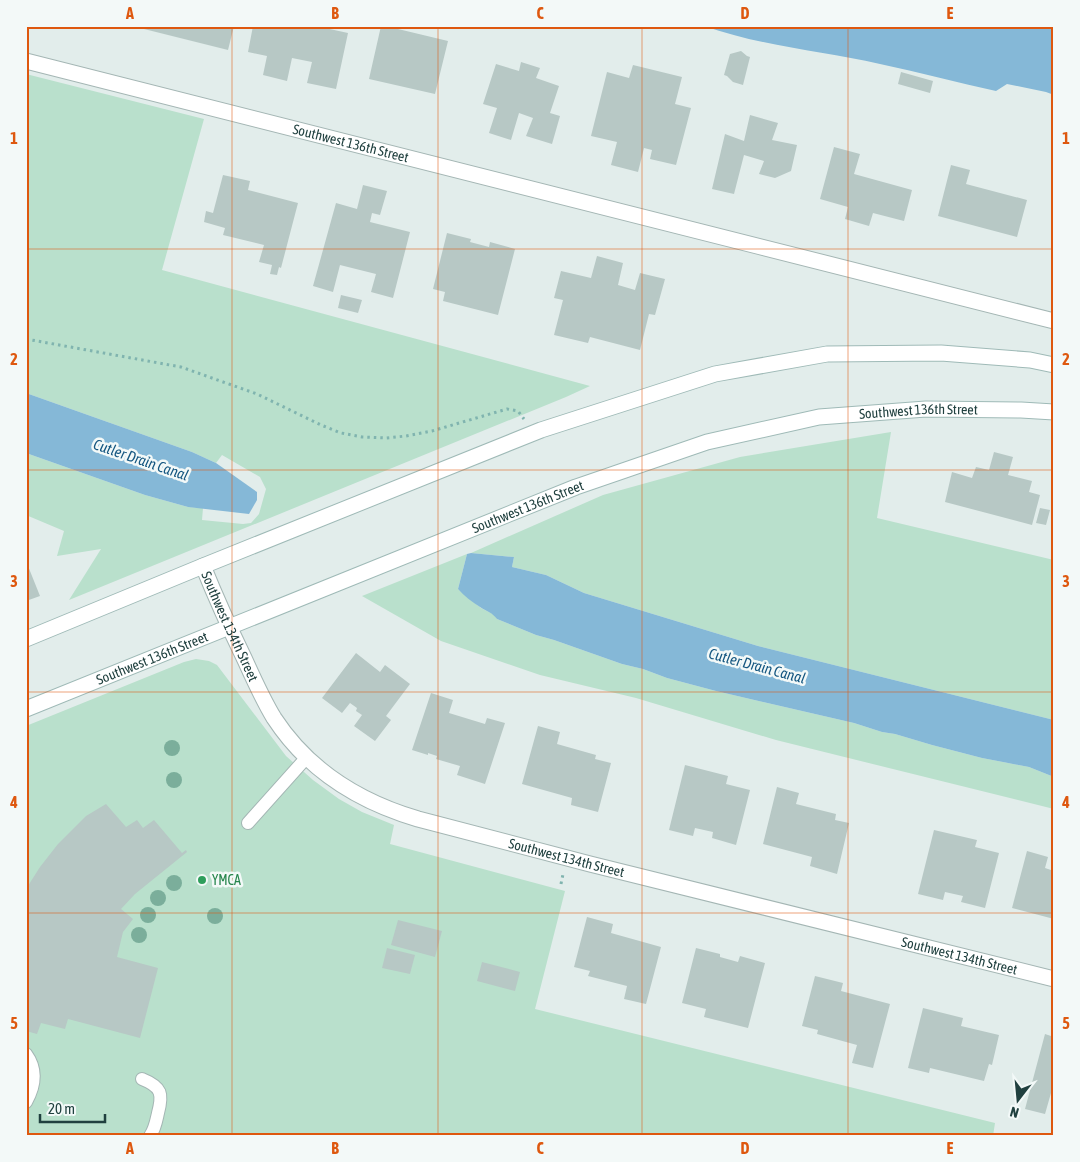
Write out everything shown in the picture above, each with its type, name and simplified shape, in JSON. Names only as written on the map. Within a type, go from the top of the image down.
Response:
[{"type":"street","name":"Southwest 136th Street","points":[[26,61],[1054,321]]},
{"type":"street","points":[[26,639],[541,430],[715,374],[827,354],[941,353],[1030,360],[1054,365]]},
{"type":"street","name":"Southwest 136th Street","points":[[26,709],[576,487],[707,442],[819,417],[926,409],[1054,412]]},
{"type":"street","name":"Southwest 134th Street","points":[[203,566],[229,628],[267,706],[282,729],[306,757],[329,777],[377,805],[405,815],[590,864],[1054,979]]},
{"type":"lane","points":[[248,823],[306,757]]},
{"type":"lane","points":[[26,1054],[34,1073],[34,1084],[26,1102]]},
{"type":"lane","points":[[142,1080],[152,1083],[162,1096],[154,1130],[150,1136]]},
{"type":"path","points":[[26,339],[181,368],[257,394],[320,425],[362,437],[386,438],[432,431],[507,409],[518,411],[526,421]]},
{"type":"green space","points":[[26,74],[204,119],[162,270],[590,386],[69,600],[101,549],[57,556],[64,531],[26,515],[26,453],[145,495],[188,507],[203,508],[202,520],[251,523],[259,514],[266,489],[260,477],[222,455],[216,463],[192,452],[26,393]]},
{"type":"green space","points":[[891,432],[877,518],[1054,560],[1054,720],[758,646],[584,593],[546,575],[512,567],[514,557],[471,553],[603,495],[740,457]]},
{"type":"green space","points":[[467,554],[458,589],[481,608],[495,615],[497,619],[536,635],[667,678],[854,723],[982,758],[1029,767],[1054,777],[1054,809],[776,740],[636,698],[540,675],[441,641],[362,596]]},
{"type":"green space","points":[[196,659],[209,661],[217,665],[286,756],[313,780],[339,799],[362,812],[394,825],[390,844],[565,891],[535,1009],[995,1123],[993,1136],[26,1136],[26,726],[184,662]]},
{"type":"water","points":[[704,26],[1054,26],[1054,95],[1007,84],[996,91],[858,59],[747,39]]},
{"type":"water","name":"Cutler Drain Canal","points":[[26,393],[192,452],[216,463],[257,492],[257,500],[249,514],[188,507],[145,495],[26,453]]},
{"type":"water","name":"Cutler Drain Canal","points":[[467,554],[514,557],[512,567],[546,575],[584,593],[758,646],[1054,720],[1054,777],[1029,767],[982,758],[854,723],[667,678],[536,635],[497,619],[471,601],[458,589]]},
{"type":"building","points":[[132,26],[234,26],[228,50]]},
{"type":"building","points":[[253,26],[325,26],[325,28],[348,33],[336,89],[307,83],[312,62],[292,58],[287,81],[263,75],[267,56],[248,52]]},
{"type":"building","points":[[381,26],[398,26],[398,29],[448,41],[435,94],[369,79]]},
{"type":"building","points":[[741,51],[750,57],[743,85],[733,82],[724,75],[730,54]]},
{"type":"building","points":[[521,62],[540,68],[536,78],[559,86],[550,113],[560,116],[552,144],[526,136],[533,118],[519,113],[511,140],[489,133],[497,108],[483,104],[496,64],[519,71]]},
{"type":"building","points":[[633,65],[682,77],[675,104],[691,108],[676,165],[650,159],[652,150],[644,148],[638,172],[611,165],[617,142],[591,136],[607,72],[629,78]]},
{"type":"building","points":[[901,72],[933,81],[930,93],[898,84]]},
{"type":"building","points":[[750,115],[778,123],[772,140],[797,145],[791,171],[775,178],[759,174],[764,161],[744,155],[734,194],[712,189],[725,134],[744,141]]},
{"type":"building","points":[[834,147],[860,154],[854,174],[912,190],[904,221],[873,213],[869,226],[845,219],[848,207],[820,199]]},
{"type":"building","points":[[951,165],[970,170],[966,184],[1027,200],[1017,237],[938,216]]},
{"type":"building","points":[[223,175],[250,181],[248,190],[298,203],[281,268],[279,267],[277,275],[270,274],[272,265],[259,262],[264,245],[223,235],[225,228],[204,222],[206,211],[213,213]]},
{"type":"building","points":[[363,185],[387,191],[380,215],[372,213],[370,222],[410,232],[393,298],[371,292],[376,274],[340,265],[333,292],[313,286],[336,203],[357,209]]},
{"type":"building","points":[[447,233],[471,239],[470,242],[489,247],[490,242],[515,249],[498,315],[443,301],[445,292],[433,289]]},
{"type":"building","points":[[597,256],[623,263],[618,285],[635,290],[640,273],[665,279],[655,315],[649,314],[640,350],[590,337],[588,343],[554,335],[563,300],[554,298],[561,271],[591,278]]},
{"type":"building","points":[[341,295],[362,300],[358,313],[338,308]]},
{"type":"building","points":[[994,452],[1013,457],[1008,475],[1032,481],[1029,492],[1040,495],[1032,525],[945,502],[952,472],[972,478],[976,467],[989,470]]},
{"type":"building","points":[[1040,508],[1050,510],[1046,525],[1036,523]]},
{"type":"building","points":[[26,561],[40,596],[26,601]]},
{"type":"building","points":[[356,653],[380,672],[385,665],[410,684],[386,716],[391,720],[375,741],[354,726],[362,715],[356,711],[357,708],[350,703],[342,713],[322,698]]},
{"type":"building","points":[[431,693],[453,700],[449,713],[485,724],[487,718],[505,723],[485,784],[457,775],[460,766],[436,759],[437,756],[428,753],[428,755],[412,750]]},
{"type":"building","points":[[538,726],[560,732],[557,744],[596,755],[595,759],[611,763],[598,812],[571,805],[572,798],[522,784]]},
{"type":"building","points":[[685,765],[728,776],[726,784],[750,790],[736,845],[712,838],[713,832],[695,828],[693,836],[669,830]]},
{"type":"building","points":[[777,787],[799,793],[796,804],[836,814],[835,820],[849,823],[837,874],[810,866],[812,857],[763,844]]},
{"type":"building","points":[[106,804],[126,827],[137,820],[143,828],[154,820],[182,853],[186,850],[187,852],[135,894],[121,909],[133,919],[123,932],[117,957],[158,968],[140,1038],[68,1019],[65,1029],[41,1023],[37,1034],[26,1031],[26,907],[28,901],[26,900],[26,889],[58,844],[86,816]]},
{"type":"building","points":[[934,830],[977,840],[975,847],[999,853],[985,908],[961,902],[963,896],[945,892],[943,900],[918,894]]},
{"type":"building","points":[[1027,851],[1048,857],[1045,868],[1054,871],[1054,919],[1012,908]]},
{"type":"building","points":[[587,917],[613,924],[611,933],[661,947],[646,1004],[624,999],[627,986],[588,976],[590,971],[574,967]]},
{"type":"building","points":[[398,920],[442,931],[435,957],[391,945]]},
{"type":"building","points":[[387,948],[415,955],[410,974],[382,968]]},
{"type":"building","points":[[696,948],[720,954],[720,957],[738,962],[740,956],[765,963],[748,1028],[704,1017],[706,1009],[682,1003]]},
{"type":"building","points":[[482,962],[520,972],[515,991],[477,981]]},
{"type":"building","points":[[815,976],[843,983],[841,991],[890,1004],[873,1068],[852,1063],[857,1045],[817,1034],[818,1030],[802,1026]]},
{"type":"building","points":[[923,1008],[963,1018],[961,1026],[999,1035],[992,1065],[989,1064],[984,1081],[930,1068],[929,1073],[908,1068]]},
{"type":"building","points":[[1045,1034],[1054,1037],[1054,1094],[1051,1093],[1045,1114],[1025,1109]]},
{"type":"place","name":"YMCA","points":[[202,880]]}]
